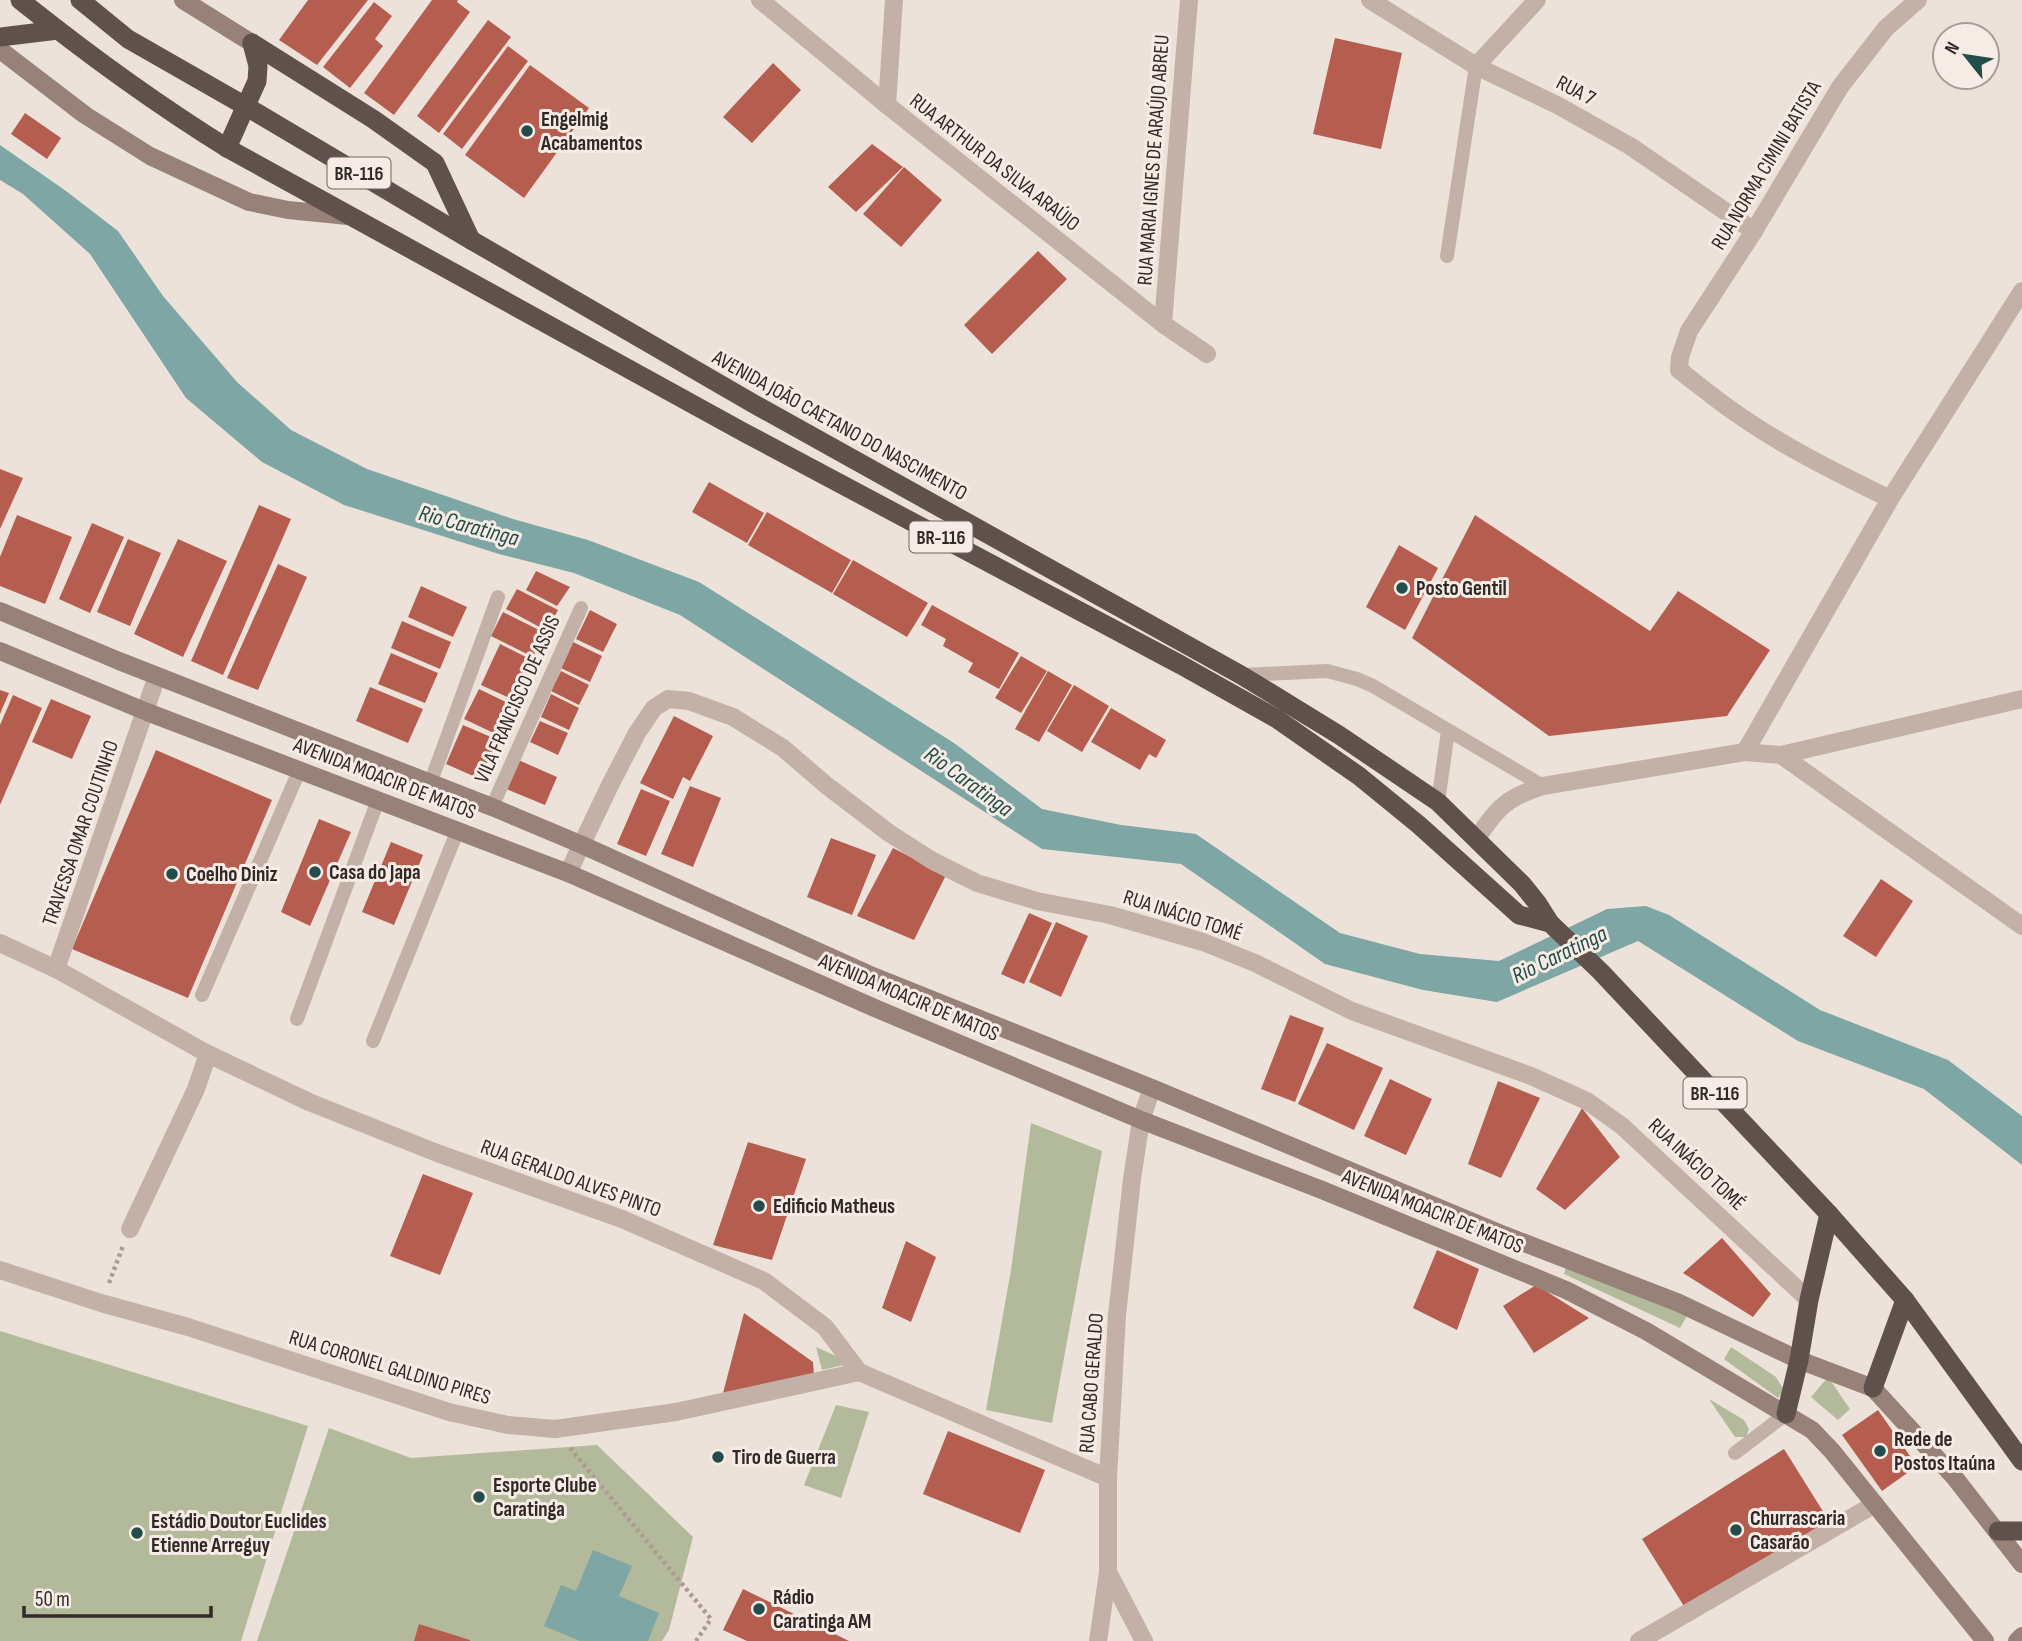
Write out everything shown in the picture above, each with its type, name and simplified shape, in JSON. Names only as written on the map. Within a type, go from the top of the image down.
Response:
[{"type":"highway","name":"AVENIDA JOÃO CAETANO DO NASCIMENTO","points":[[20,0],[177,117],[227,148],[745,433],[1181,665],[1277,719],[1359,776],[1419,825],[1519,915],[1550,923]]},
{"type":"highway","name":"AVENIDA JOÃO CAETANO DO NASCIMENTO","points":[[80,0],[128,38],[471,240],[754,404],[1241,675],[1339,735],[1438,802],[1522,884],[1550,923],[1601,972],[1829,1214],[1905,1300],[2022,1461]]},
{"type":"highway","points":[[0,37],[58,30]]},
{"type":"highway","points":[[227,148],[257,81],[258,66],[252,43]]},
{"type":"highway","points":[[252,43],[373,119],[435,163],[471,240]]},
{"type":"highway","points":[[1786,1413],[1829,1214]]},
{"type":"highway","points":[[1873,1388],[1905,1300]]},
{"type":"highway","points":[[1998,1531],[2022,1531]]},
{"type":"main road","points":[[183,0],[252,43]]},
{"type":"main road","name":"AVENIDA JOÃO CAETANO DO NASCIMENTO","points":[[0,50],[85,115],[150,156],[249,202],[288,210],[348,216]]},
{"type":"main road","name":"AVENIDA MOACIR DE MATOS","points":[[0,611],[492,807],[868,974],[1152,1088],[1504,1235],[1679,1303],[1799,1360]]},
{"type":"main road","name":"AVENIDA MOACIR DE MATOS","points":[[0,651],[147,712],[568,873],[877,1010],[1141,1120],[1322,1190],[1566,1290],[1646,1331],[1786,1413]]},
{"type":"main road","points":[[1799,1360],[1873,1388],[1955,1478],[2022,1564]]},
{"type":"main road","points":[[1786,1413],[1812,1430],[1832,1451],[1984,1641]]},
{"type":"main road","points":[[2017,1641],[2022,1636]]},
{"type":"street","name":"RUA ARTHUR DA SILVA ARAÚJO","points":[[760,0],[887,105],[1163,324],[1207,354]]},
{"type":"street","points":[[887,105],[894,0]]},
{"type":"street","name":"RUA MARIA IGNES DE ARAÚJO ABREU","points":[[1163,324],[1189,0]]},
{"type":"street","name":"RUA 7","points":[[1370,0],[1476,66],[1559,106],[1630,146],[1754,231]]},
{"type":"street","points":[[1476,66],[1537,0]]},
{"type":"street","name":"RUA NORMA CIMINI BATISTA","points":[[1890,499],[1778,440],[1730,409],[1679,370],[1680,356],[1689,331],[1754,231],[1840,88],[1886,28],[1918,0]]},
{"type":"street","points":[[1745,752],[1890,499],[2022,291]]},
{"type":"street","name":"TRAVESSA OMAR COUTINHO","points":[[56,970],[158,676]]},
{"type":"street","name":"RUA INÁCIO TOMÉ","points":[[568,873],[637,733],[654,708],[668,699],[689,701],[733,717],[782,748],[889,834],[933,861],[977,883],[1037,901],[1110,915],[1203,942],[1255,962],[1352,1011],[1531,1076],[1587,1101],[1622,1126],[1809,1300]]},
{"type":"street","points":[[1476,838],[1501,806],[1519,794],[1543,786],[1745,752],[1781,755],[2022,699]]},
{"type":"street","points":[[1781,755],[2022,926]]},
{"type":"street","name":"RUA GERALDO ALVES PINTO","points":[[0,943],[56,970],[208,1054],[309,1102],[437,1153],[622,1219],[764,1281],[825,1327],[859,1372],[1108,1478]]},
{"type":"street","points":[[130,1229],[195,1089],[208,1054]]},
{"type":"street","name":"RUA CABO GERALDO","points":[[1144,1641],[1108,1572],[1108,1478],[1117,1315],[1132,1180],[1141,1120],[1152,1088]]},
{"type":"street","name":"RUA CORONEL GALDINO PIRES","points":[[0,1270],[188,1327],[449,1412],[508,1425],[555,1429],[676,1412],[859,1372]]},
{"type":"street","points":[[1639,1641],[1875,1504]]},
{"type":"street","points":[[1098,1641],[1108,1572]]},
{"type":"lane","points":[[1447,256],[1476,66]]},
{"type":"lane","points":[[430,784],[498,597]]},
{"type":"lane","name":"VILA FRANCISCO DE ASSIS","points":[[492,807],[581,608]]},
{"type":"lane","points":[[1241,675],[1327,671],[1338,674],[1373,687],[1543,786]]},
{"type":"lane","points":[[1438,802],[1448,731]]},
{"type":"lane","points":[[202,995],[300,769]]},
{"type":"lane","points":[[297,1019],[378,800]]},
{"type":"lane","points":[[373,1041],[457,831]]},
{"type":"lane","points":[[1735,1453],[1786,1413]]},
{"type":"path","points":[[102,1303],[130,1229]]},
{"type":"path","points":[[555,1429],[711,1619],[696,1641]]},
{"type":"green space","points":[[1031,1123],[1102,1151],[1052,1423],[986,1410],[1011,1270]]},
{"type":"green space","points":[[1567,1263],[1687,1316],[1680,1328],[1564,1274]]},
{"type":"green space","name":"Estádio Doutor Euclides Etienne Arreguy","points":[[0,1331],[308,1426],[241,1641],[0,1641]]},
{"type":"green space","points":[[816,1347],[852,1363],[822,1370]]},
{"type":"green space","points":[[1731,1347],[1776,1377],[1784,1390],[1778,1398],[1724,1359]]},
{"type":"green space","points":[[1828,1377],[1850,1409],[1838,1420],[1811,1397]]},
{"type":"green space","points":[[1709,1399],[1744,1420],[1749,1429],[1746,1437],[1735,1437]]},
{"type":"green space","points":[[836,1405],[869,1412],[841,1498],[804,1485]]},
{"type":"green space","name":"Esporte Clube Caratinga","points":[[329,1428],[411,1458],[597,1445],[693,1537],[669,1630],[662,1641],[257,1641]]},
{"type":"water","name":"Rio Caratinga","points":[[0,145],[118,231],[163,296],[237,382],[291,430],[367,469],[513,519],[588,540],[699,582],[954,743],[1042,809],[1121,825],[1196,834],[1340,933],[1420,954],[1499,961],[1607,909],[1646,906],[1669,915],[1820,1010],[1948,1060],[2022,1116],[2022,1165],[1924,1089],[1798,1041],[1638,941],[1497,1002],[1423,990],[1325,964],[1181,864],[1042,849],[680,615],[574,573],[499,554],[344,505],[262,462],[186,398],[90,254],[23,194],[0,180]]},
{"type":"water","points":[[593,1550],[632,1566],[619,1596],[659,1613],[648,1641],[580,1641],[544,1626],[561,1585],[576,1591]]},
{"type":"building","points":[[308,0],[368,0],[317,65],[279,40]]},
{"type":"building","points":[[432,0],[458,0],[457,2],[470,12],[394,115],[364,93]]},
{"type":"building","points":[[374,2],[392,16],[375,39],[383,46],[350,88],[323,67]]},
{"type":"building","points":[[488,20],[511,37],[439,133],[417,116]]},
{"type":"building","points":[[1335,38],[1402,53],[1381,149],[1313,134]]},
{"type":"building","points":[[508,46],[528,61],[462,149],[443,134]]},
{"type":"building","points":[[773,63],[801,90],[752,143],[723,117]]},
{"type":"building","name":"Engelmig Acabamentos","points":[[530,65],[589,108],[524,198],[465,155]]},
{"type":"building","points":[[25,113],[61,138],[47,159],[11,134]]},
{"type":"building","points":[[872,144],[903,167],[856,212],[828,187]]},
{"type":"building","points":[[904,167],[942,200],[901,247],[863,214]]},
{"type":"building","points":[[1038,251],[1067,279],[992,354],[964,325]]},
{"type":"building","points":[[0,469],[23,478],[0,529]]},
{"type":"building","points":[[709,482],[764,513],[747,543],[692,512]]},
{"type":"building","points":[[259,505],[291,519],[223,675],[191,661]]},
{"type":"building","points":[[767,512],[851,560],[832,593],[748,545]]},
{"type":"building","points":[[17,515],[72,537],[45,604],[0,586],[0,557]]},
{"type":"building","points":[[1475,515],[1650,631],[1678,591],[1770,650],[1727,716],[1549,736],[1412,638]]},
{"type":"building","points":[[92,523],[124,537],[90,613],[59,599]]},
{"type":"building","points":[[128,539],[161,553],[130,626],[97,612]]},
{"type":"building","points":[[178,539],[227,561],[183,657],[134,634]]},
{"type":"building","name":"Posto Gentil","points":[[1399,545],[1438,568],[1405,630],[1366,607]]},
{"type":"building","points":[[853,560],[928,603],[907,637],[833,594]]},
{"type":"building","points":[[278,564],[307,577],[258,690],[227,678]]},
{"type":"building","points":[[536,571],[570,587],[557,606],[526,590]]},
{"type":"building","points":[[421,586],[467,607],[453,637],[408,617]]},
{"type":"building","points":[[517,589],[558,610],[547,631],[506,609]]},
{"type":"building","points":[[932,605],[1019,653],[999,689],[968,672],[973,663],[943,646],[946,639],[921,625]]},
{"type":"building","points":[[590,610],[617,624],[603,652],[576,639]]},
{"type":"building","points":[[503,612],[545,633],[533,657],[491,636]]},
{"type":"building","points":[[402,621],[451,642],[440,669],[391,648]]},
{"type":"building","points":[[573,642],[602,656],[590,682],[561,668]]},
{"type":"building","points":[[500,644],[534,661],[516,701],[481,685]]},
{"type":"building","points":[[391,653],[438,673],[425,703],[378,684]]},
{"type":"building","points":[[1021,656],[1047,671],[1021,713],[995,698]]},
{"type":"building","points":[[561,671],[589,685],[579,705],[551,691]]},
{"type":"building","points":[[1048,671],[1072,685],[1039,742],[1015,729]]},
{"type":"building","points":[[1074,685],[1109,706],[1082,752],[1047,731]]},
{"type":"building","points":[[370,687],[423,709],[408,743],[356,721]]},
{"type":"building","points":[[479,689],[514,706],[500,736],[464,719]]},
{"type":"building","points":[[0,690],[9,693],[0,714]]},
{"type":"building","points":[[551,694],[579,708],[569,730],[541,717]]},
{"type":"building","points":[[13,695],[42,708],[0,805],[0,725]]},
{"type":"building","points":[[51,699],[91,716],[72,759],[32,742]]},
{"type":"building","points":[[1111,708],[1166,740],[1156,758],[1149,754],[1140,770],[1091,742]]},
{"type":"building","points":[[674,716],[713,736],[690,781],[683,777],[673,799],[640,783]]},
{"type":"building","points":[[540,721],[568,733],[558,755],[530,742]]},
{"type":"building","points":[[463,725],[498,740],[480,779],[446,764]]},
{"type":"building","name":"Coelho Diniz","points":[[156,750],[272,800],[188,998],[72,949]]},
{"type":"building","points":[[516,759],[557,777],[545,805],[504,788]]},
{"type":"building","points":[[690,786],[721,798],[693,867],[661,854]]},
{"type":"building","points":[[641,789],[670,801],[646,856],[617,844]]},
{"type":"building","name":"Casa do Japa","points":[[319,819],[351,832],[310,926],[281,912]]},
{"type":"building","points":[[831,838],[876,855],[852,915],[807,897]]},
{"type":"building","points":[[391,842],[423,855],[394,925],[362,912]]},
{"type":"building","points":[[893,848],[946,875],[914,940],[857,916]]},
{"type":"building","points":[[1881,879],[1913,901],[1876,957],[1843,936]]},
{"type":"building","points":[[1029,913],[1052,923],[1024,984],[1001,974]]},
{"type":"building","points":[[1056,922],[1088,936],[1061,997],[1029,982]]},
{"type":"building","points":[[1290,1015],[1324,1028],[1295,1102],[1261,1089]]},
{"type":"building","points":[[1327,1043],[1383,1068],[1354,1130],[1298,1104]]},
{"type":"building","points":[[1390,1079],[1432,1099],[1406,1155],[1364,1136]]},
{"type":"building","points":[[1498,1081],[1540,1098],[1501,1178],[1468,1164]]},
{"type":"building","points":[[1582,1108],[1620,1157],[1565,1210],[1536,1189]]},
{"type":"building","name":"Edificio Matheus","points":[[748,1142],[806,1159],[772,1260],[713,1245]]},
{"type":"building","points":[[423,1174],[473,1193],[440,1275],[390,1256]]},
{"type":"building","points":[[1722,1238],[1771,1294],[1753,1317],[1683,1273]]},
{"type":"building","points":[[906,1241],[936,1257],[911,1322],[882,1308]]},
{"type":"building","points":[[1437,1250],[1479,1269],[1457,1330],[1413,1308]]},
{"type":"building","points":[[1536,1285],[1589,1318],[1534,1353],[1503,1306]]},
{"type":"building","points":[[744,1313],[813,1362],[814,1375],[723,1393]]},
{"type":"building","name":"Rede de Postos Itaúna","points":[[1878,1410],[1917,1466],[1882,1491],[1842,1435]]},
{"type":"building","points":[[948,1431],[1045,1470],[1020,1533],[923,1494]]},
{"type":"building","name":"Churrascaria Casarão","points":[[1784,1449],[1829,1521],[1687,1611],[1642,1539]]},
{"type":"building","name":"Rádio Caratinga AM","points":[[743,1589],[849,1641],[747,1641],[723,1630]]},
{"type":"building","points":[[419,1624],[470,1640],[470,1641],[414,1641]]},
{"type":"place","name":"Engelmig Acabamentos","points":[[527,131]]},
{"type":"place","name":"Posto Gentil","points":[[1402,588]]},
{"type":"place","name":"Casa do Japa","points":[[315,872]]},
{"type":"place","name":"Coelho Diniz","points":[[172,874]]},
{"type":"place","name":"Edificio Matheus","points":[[759,1206]]},
{"type":"place","name":"Rede de Postos Itaúna","points":[[1880,1451]]},
{"type":"place","name":"Tiro de Guerra","points":[[718,1457]]},
{"type":"place","name":"Esporte Clube Caratinga","points":[[479,1497]]},
{"type":"place","name":"Churrascaria Casarão","points":[[1736,1530]]},
{"type":"place","name":"Estádio Doutor Euclides Etienne Arreguy","points":[[137,1533]]},
{"type":"place","name":"Rádio Caratinga AM","points":[[759,1609]]}]
